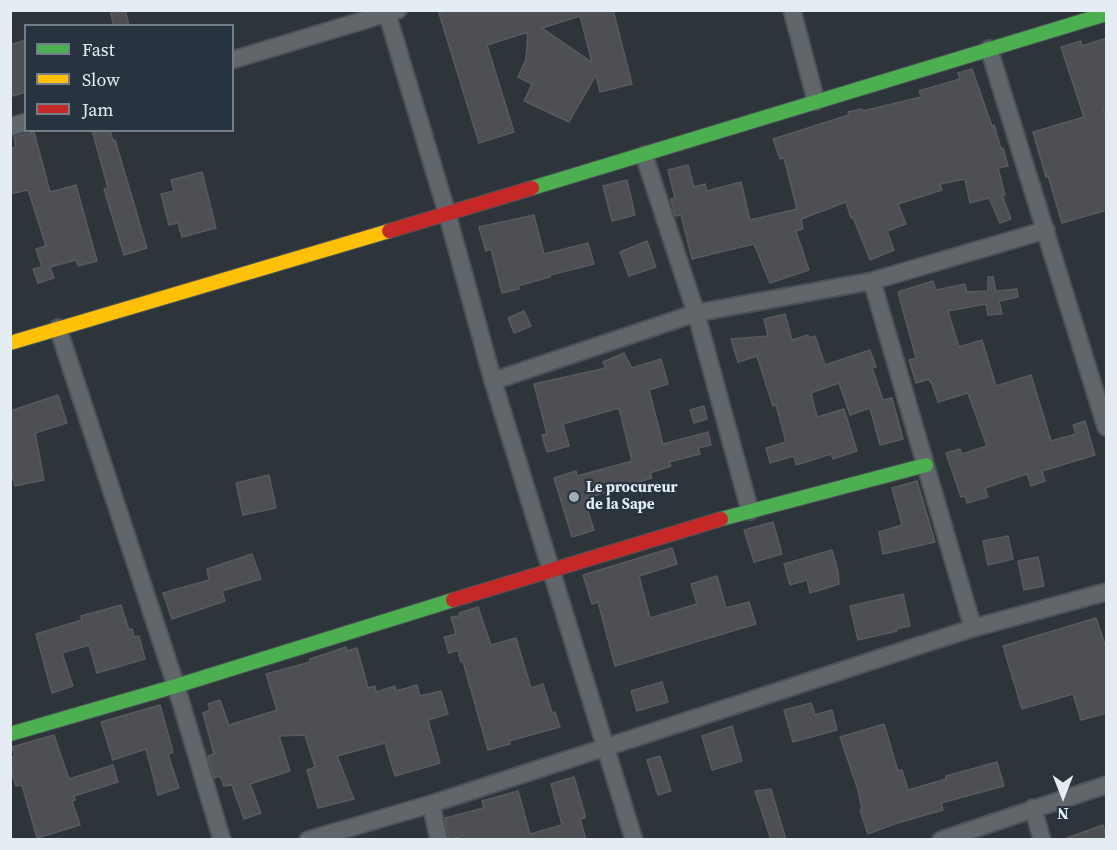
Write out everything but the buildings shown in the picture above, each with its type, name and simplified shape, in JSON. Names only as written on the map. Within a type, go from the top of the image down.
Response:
[{"type":"street","points":[[792,10],[816,101]]},
{"type":"street","points":[[234,59],[390,12],[493,381],[634,840]]},
{"type":"street","points":[[10,342],[644,155],[1107,14]]},
{"type":"street","points":[[989,49],[1107,427]]},
{"type":"street","points":[[644,155],[696,313],[750,511]]},
{"type":"street","points":[[493,381],[696,313],[872,281],[1046,230]]},
{"type":"street","points":[[872,281],[973,628]]},
{"type":"street","points":[[58,328],[176,687],[222,840]]},
{"type":"street","points":[[10,734],[176,687],[551,570],[750,511],[926,465]]},
{"type":"street","points":[[308,840],[431,804],[973,628],[1107,592]]},
{"type":"street","points":[[941,840],[1107,785]]},
{"type":"street","points":[[431,804],[440,840]]},
{"type":"street","points":[[1033,808],[1042,840]]},
{"type":"traffic: fast","points":[[532,188],[1106,14]]},
{"type":"traffic: fast","points":[[721,519],[926,465]]},
{"type":"traffic: fast","points":[[10,734],[176,686],[453,600]]},
{"type":"traffic: slow","points":[[10,343],[389,231]]},
{"type":"traffic: jam","points":[[389,231],[532,188]]},
{"type":"traffic: jam","points":[[453,600],[721,519]]},
{"type":"place","name":"Le procureur de la Sape","points":[[574,497]]}]
